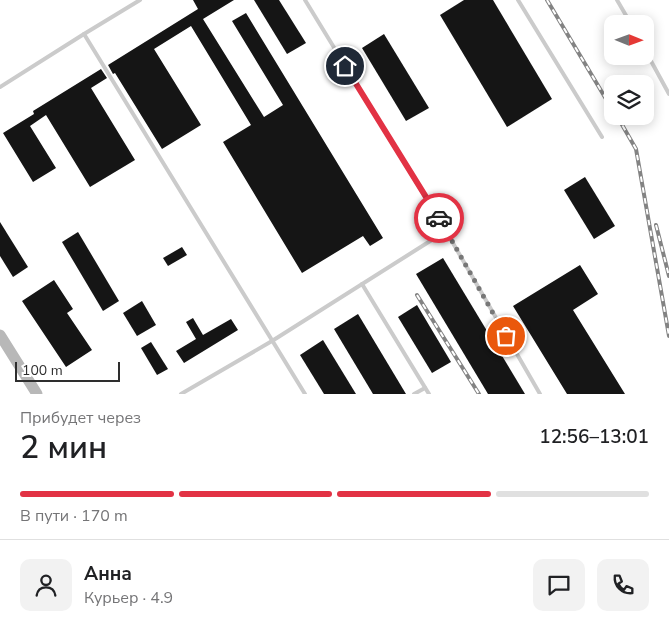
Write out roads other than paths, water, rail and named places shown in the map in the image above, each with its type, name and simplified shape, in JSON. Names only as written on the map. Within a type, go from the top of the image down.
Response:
[{"type":"main road","points":[[0,335],[37,394]]},
{"type":"lane","points":[[0,87],[140,0]]},
{"type":"lane","points":[[305,0],[446,231],[540,394]]},
{"type":"lane","points":[[518,0],[602,137]]},
{"type":"lane","points":[[617,0],[626,15]]},
{"type":"lane","points":[[84,34],[305,394]]},
{"type":"lane","points":[[653,65],[669,94]]},
{"type":"lane","points":[[181,394],[272,341],[446,231]]},
{"type":"lane","points":[[362,284],[429,394]]},
{"type":"lane","points":[[414,394],[425,388]]},
{"type":"railway","points":[[547,0],[604,96]]},
{"type":"railway","points":[[622,125],[636,149],[669,336]]},
{"type":"railway","points":[[656,225],[669,276]]},
{"type":"railway","points":[[417,295],[479,394]]}]
